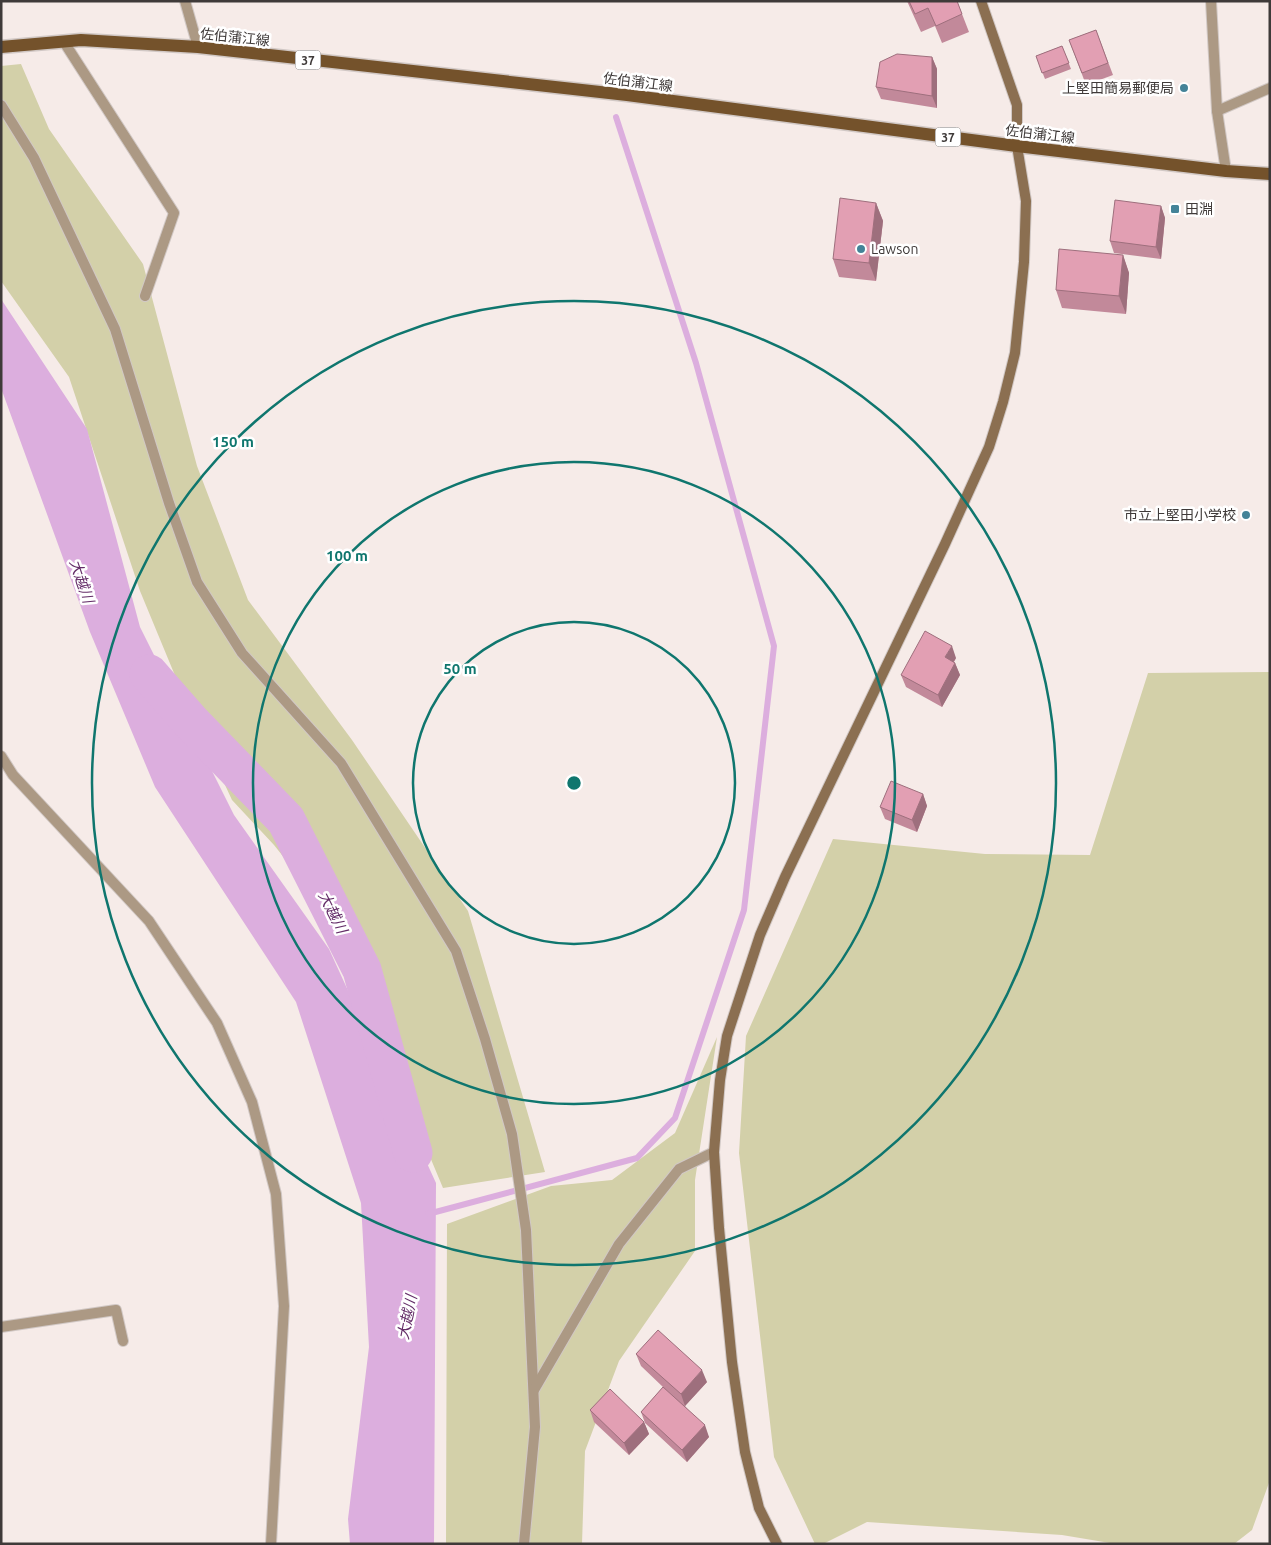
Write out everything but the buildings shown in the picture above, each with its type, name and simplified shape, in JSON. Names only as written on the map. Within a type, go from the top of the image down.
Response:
[{"type":"main road","name":"佐伯蒲江線","points":[[1,47],[81,40],[198,47],[627,95],[1016,146],[1226,171],[1270,174]]},
{"type":"street","points":[[185,1],[198,47]]},
{"type":"street","points":[[777,1544],[759,1508],[745,1452],[732,1362],[719,1228],[714,1152],[720,1080],[727,1036],[760,935],[785,877],[930,578],[988,447],[1003,402],[1015,353],[1024,262],[1026,201],[1016,146],[1017,105],[981,1]]},
{"type":"street","points":[[1211,1],[1217,111],[1226,171]]},
{"type":"street","points":[[64,42],[174,213],[145,296]]},
{"type":"street","points":[[1217,111],[1270,88]]},
{"type":"street","points":[[1,105],[34,158],[115,329],[169,503],[197,582],[242,653],[341,763],[456,950],[486,1039],[512,1134],[526,1230],[535,1427],[524,1544]]},
{"type":"street","points":[[1,756],[13,775],[149,921],[217,1023],[252,1102],[276,1194],[284,1306],[271,1544]]},
{"type":"street","points":[[534,1391],[619,1244],[679,1169],[714,1152]]},
{"type":"street","points":[[1,1327],[116,1310],[123,1341]]},
{"type":"shaded area","points":[[21,64],[49,129],[143,264],[197,466],[248,600],[352,740],[468,911],[545,1172],[443,1188],[425,1145],[370,966],[274,845],[232,800],[181,690],[140,591],[69,377],[1,281],[1,66]]},
{"type":"shaded area","points":[[1270,672],[1270,1480],[1252,1530],[1234,1544],[1116,1544],[1062,1535],[867,1522],[823,1544],[815,1544],[774,1457],[739,1153],[746,1036],[833,839],[985,854],[1090,855],[1148,673]]},
{"type":"shaded area","points":[[717,1037],[695,1180],[695,1251],[619,1361],[585,1451],[582,1544],[446,1544],[447,1224],[551,1186],[612,1180],[675,1133]]},
{"type":"water","points":[[1,299],[87,429],[140,627],[234,815],[329,949],[436,1183],[434,1544],[350,1544],[348,1519],[369,1347],[361,1203],[296,1002],[155,787],[90,632],[1,388]]},
{"type":"waterway","points":[[428,1214],[637,1158],[675,1118],[744,910],[774,646],[696,363],[616,117]]},
{"type":"waterway","name":"大越川","points":[[149,674],[191,722],[286,820],[362,970],[413,1153]]},
{"type":"place","name":"上堅田簡易郵便局","points":[[1184,88]]},
{"type":"place","name":"田淵","points":[[1175,209]]},
{"type":"place","name":"Lawson","points":[[861,249]]},
{"type":"place","name":"市立上堅田小学校","points":[[1246,515]]}]
